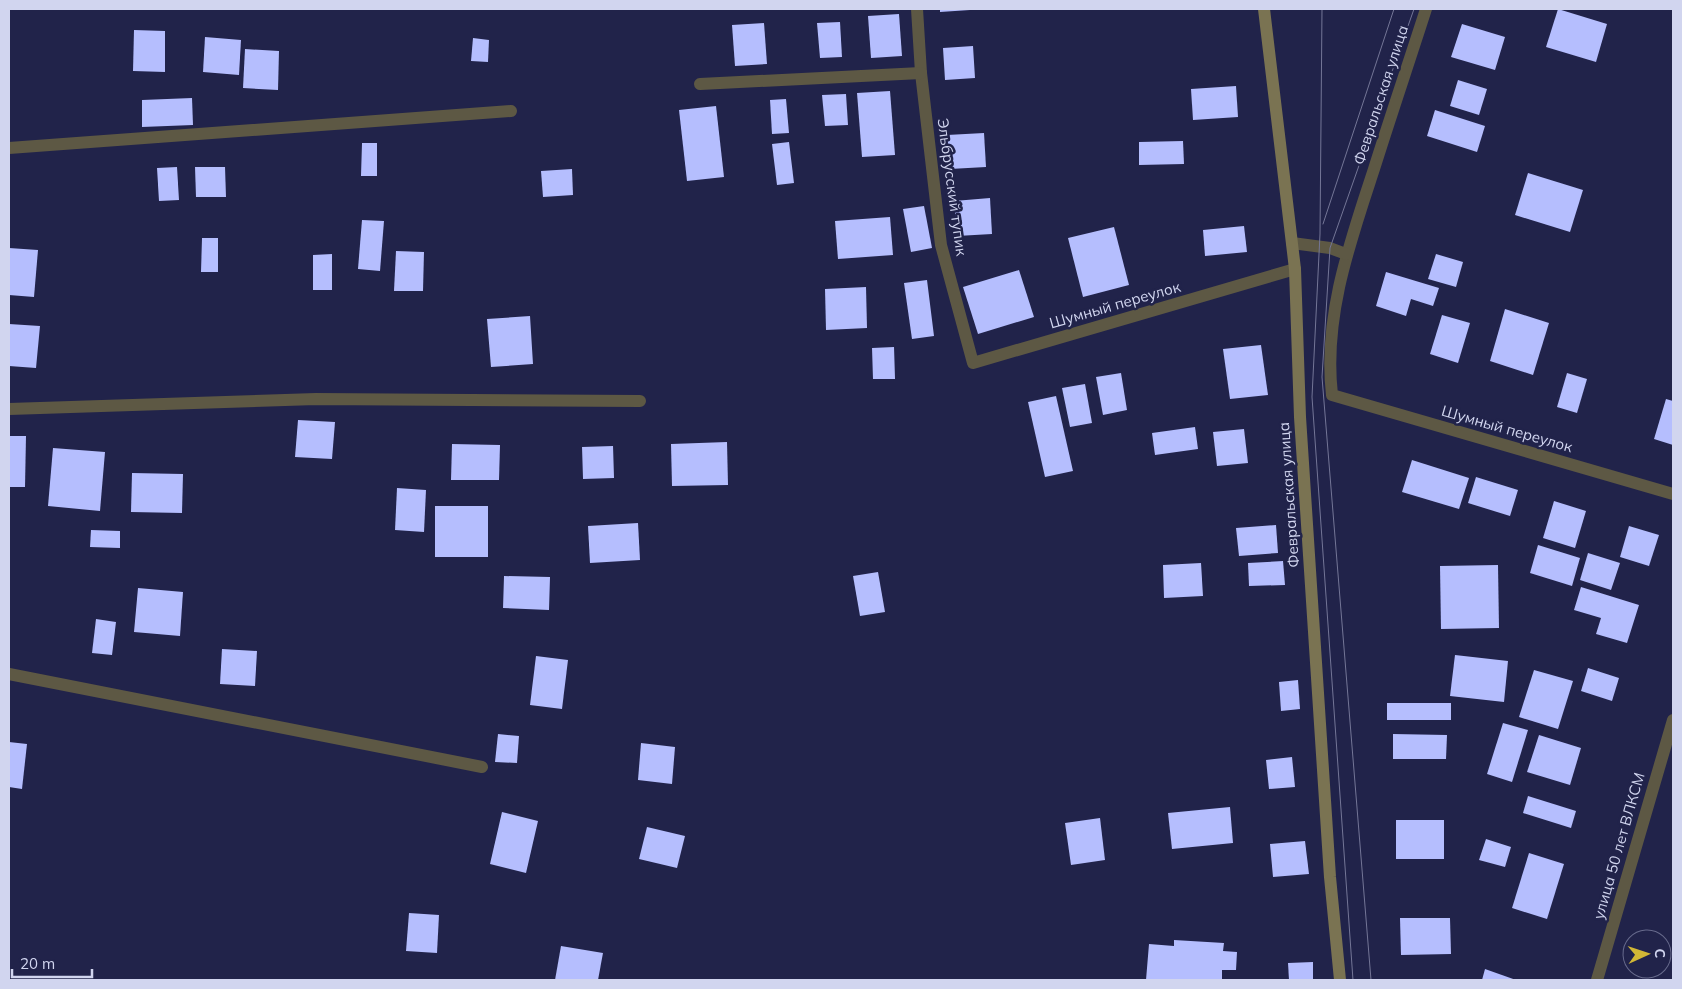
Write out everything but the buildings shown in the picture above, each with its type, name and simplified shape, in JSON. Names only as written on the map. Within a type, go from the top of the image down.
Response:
[{"type":"street","name":"Эльбрусский тупик","points":[[917,9],[921,73],[941,245],[972,363]]},
{"type":"street","name":"Февральская улица","points":[[1264,9],[1295,269],[1300,417],[1330,877],[1340,980]]},
{"type":"street","name":"Февральская улица","points":[[1332,396],[1329,369],[1334,320],[1346,254],[1426,9]]},
{"type":"street","points":[[700,84],[921,73]]},
{"type":"street","points":[[9,148],[511,111]]},
{"type":"street","points":[[1292,243],[1330,248],[1346,254]]},
{"type":"street","name":"Шумный переулок","points":[[972,363],[1295,269]]},
{"type":"street","name":"Шумный переулок","points":[[1332,396],[1673,494]]},
{"type":"street","points":[[9,409],[316,399],[640,401]]},
{"type":"street","points":[[9,674],[482,767]]},
{"type":"street","name":"улица 50 лет ВЛКСМ","points":[[1597,980],[1673,720]]},
{"type":"tram line","points":[[1322,9],[1320,234],[1312,397],[1353,980]]},
{"type":"tram line","points":[[1323,224],[1394,9]]},
{"type":"tram line","points":[[1371,980],[1322,377],[1330,248],[1414,9]]}]
